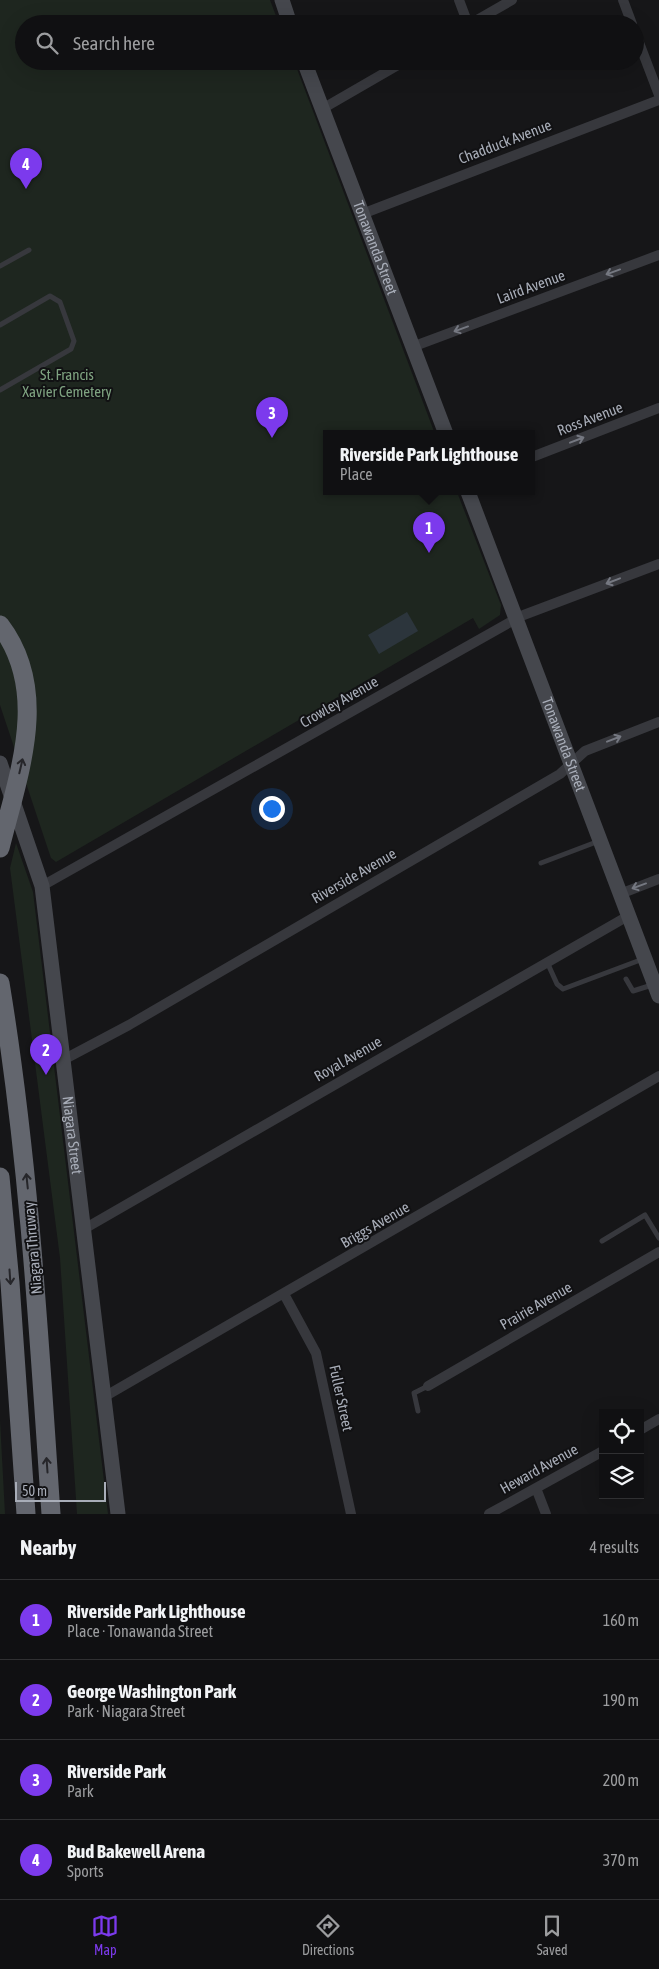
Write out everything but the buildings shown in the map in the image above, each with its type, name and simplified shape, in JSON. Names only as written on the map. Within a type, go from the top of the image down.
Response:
[{"type":"highway","points":[[0,625],[12,645],[24,675],[28,721],[22,763],[0,848]]},
{"type":"highway","name":"Niagara Thruway","points":[[0,983],[18,1103],[28,1189],[51,1514]]},
{"type":"highway","name":"Niagara Thruway","points":[[0,1176],[10,1283],[26,1514]]},
{"type":"street","points":[[282,0],[287,15]]},
{"type":"street","points":[[459,0],[465,15]]},
{"type":"street","points":[[485,15],[512,0]]},
{"type":"street","points":[[623,0],[629,15]]},
{"type":"street","points":[[644,56],[659,95]]},
{"type":"street","name":"Tonawanda Street","points":[[307,70],[444,430]]},
{"type":"street","points":[[322,109],[389,70]]},
{"type":"street","name":"Chadduck Avenue","points":[[362,214],[659,100]]},
{"type":"street","name":"Laird Avenue","points":[[412,347],[659,255]]},
{"type":"street","name":"Ross Avenue","points":[[535,456],[659,408]]},
{"type":"street","name":"Tonawanda Street","points":[[469,495],[572,763],[628,916],[651,964],[657,990]]},
{"type":"street","name":"Crowley Avenue","points":[[42,886],[516,619],[659,564]]},
{"type":"street","name":"Riverside Avenue","points":[[63,1060],[129,1025],[560,774],[585,750],[659,722]]},
{"type":"street","name":"Niagara Street","points":[[0,763],[42,886],[118,1514]]},
{"type":"street","points":[[620,894],[659,879]]},
{"type":"street","name":"Royal Avenue","points":[[84,1229],[628,916]]},
{"type":"street","name":"Briggs Avenue","points":[[104,1397],[659,1076]]},
{"type":"street","name":"Prairie Avenue","points":[[428,1386],[659,1252]]},
{"type":"street","name":"Fuller Street","points":[[284,1294],[316,1353],[351,1514]]},
{"type":"street","points":[[644,1428],[659,1419]]},
{"type":"street","name":"Heward Avenue","points":[[489,1514],[599,1453]]},
{"type":"street","points":[[536,1488],[546,1514]]},
{"type":"lane","points":[[0,266],[28,250]]},
{"type":"lane","points":[[0,325],[50,296],[60,302],[74,341],[71,349],[0,390]]},
{"type":"lane","points":[[541,863],[600,840]]},
{"type":"lane","points":[[547,962],[557,984],[563,989],[623,969],[651,964]]},
{"type":"lane","points":[[626,979],[633,991],[657,990]]},
{"type":"lane","points":[[602,1241],[645,1215],[659,1238]]},
{"type":"lane","points":[[418,1411],[414,1393],[428,1386]]},
{"type":"green space","name":"St. Francis Xavier Cemetery","points":[[0,0],[270,0],[276,15],[15,15],[15,70],[297,70],[433,430],[323,430],[323,495],[458,495],[501,605],[500,615],[479,629],[473,618],[56,862],[51,858],[0,705]]},
{"type":"green space","points":[[16,843],[33,892],[108,1514],[77,1514],[60,1258],[10,868]]},
{"type":"green space","points":[[0,1420],[5,1514],[0,1514]]},
{"type":"shaded area","points":[[407,612],[418,631],[379,654],[368,635]]},
{"type":"place","name":"Bud Bakewell Arena","points":[[26,189]]},
{"type":"place","name":"Riverside Park","points":[[272,438]]},
{"type":"place","name":"Riverside Park Lighthouse","points":[[429,553]]},
{"type":"place","name":"George Washington Park","points":[[46,1075]]}]
